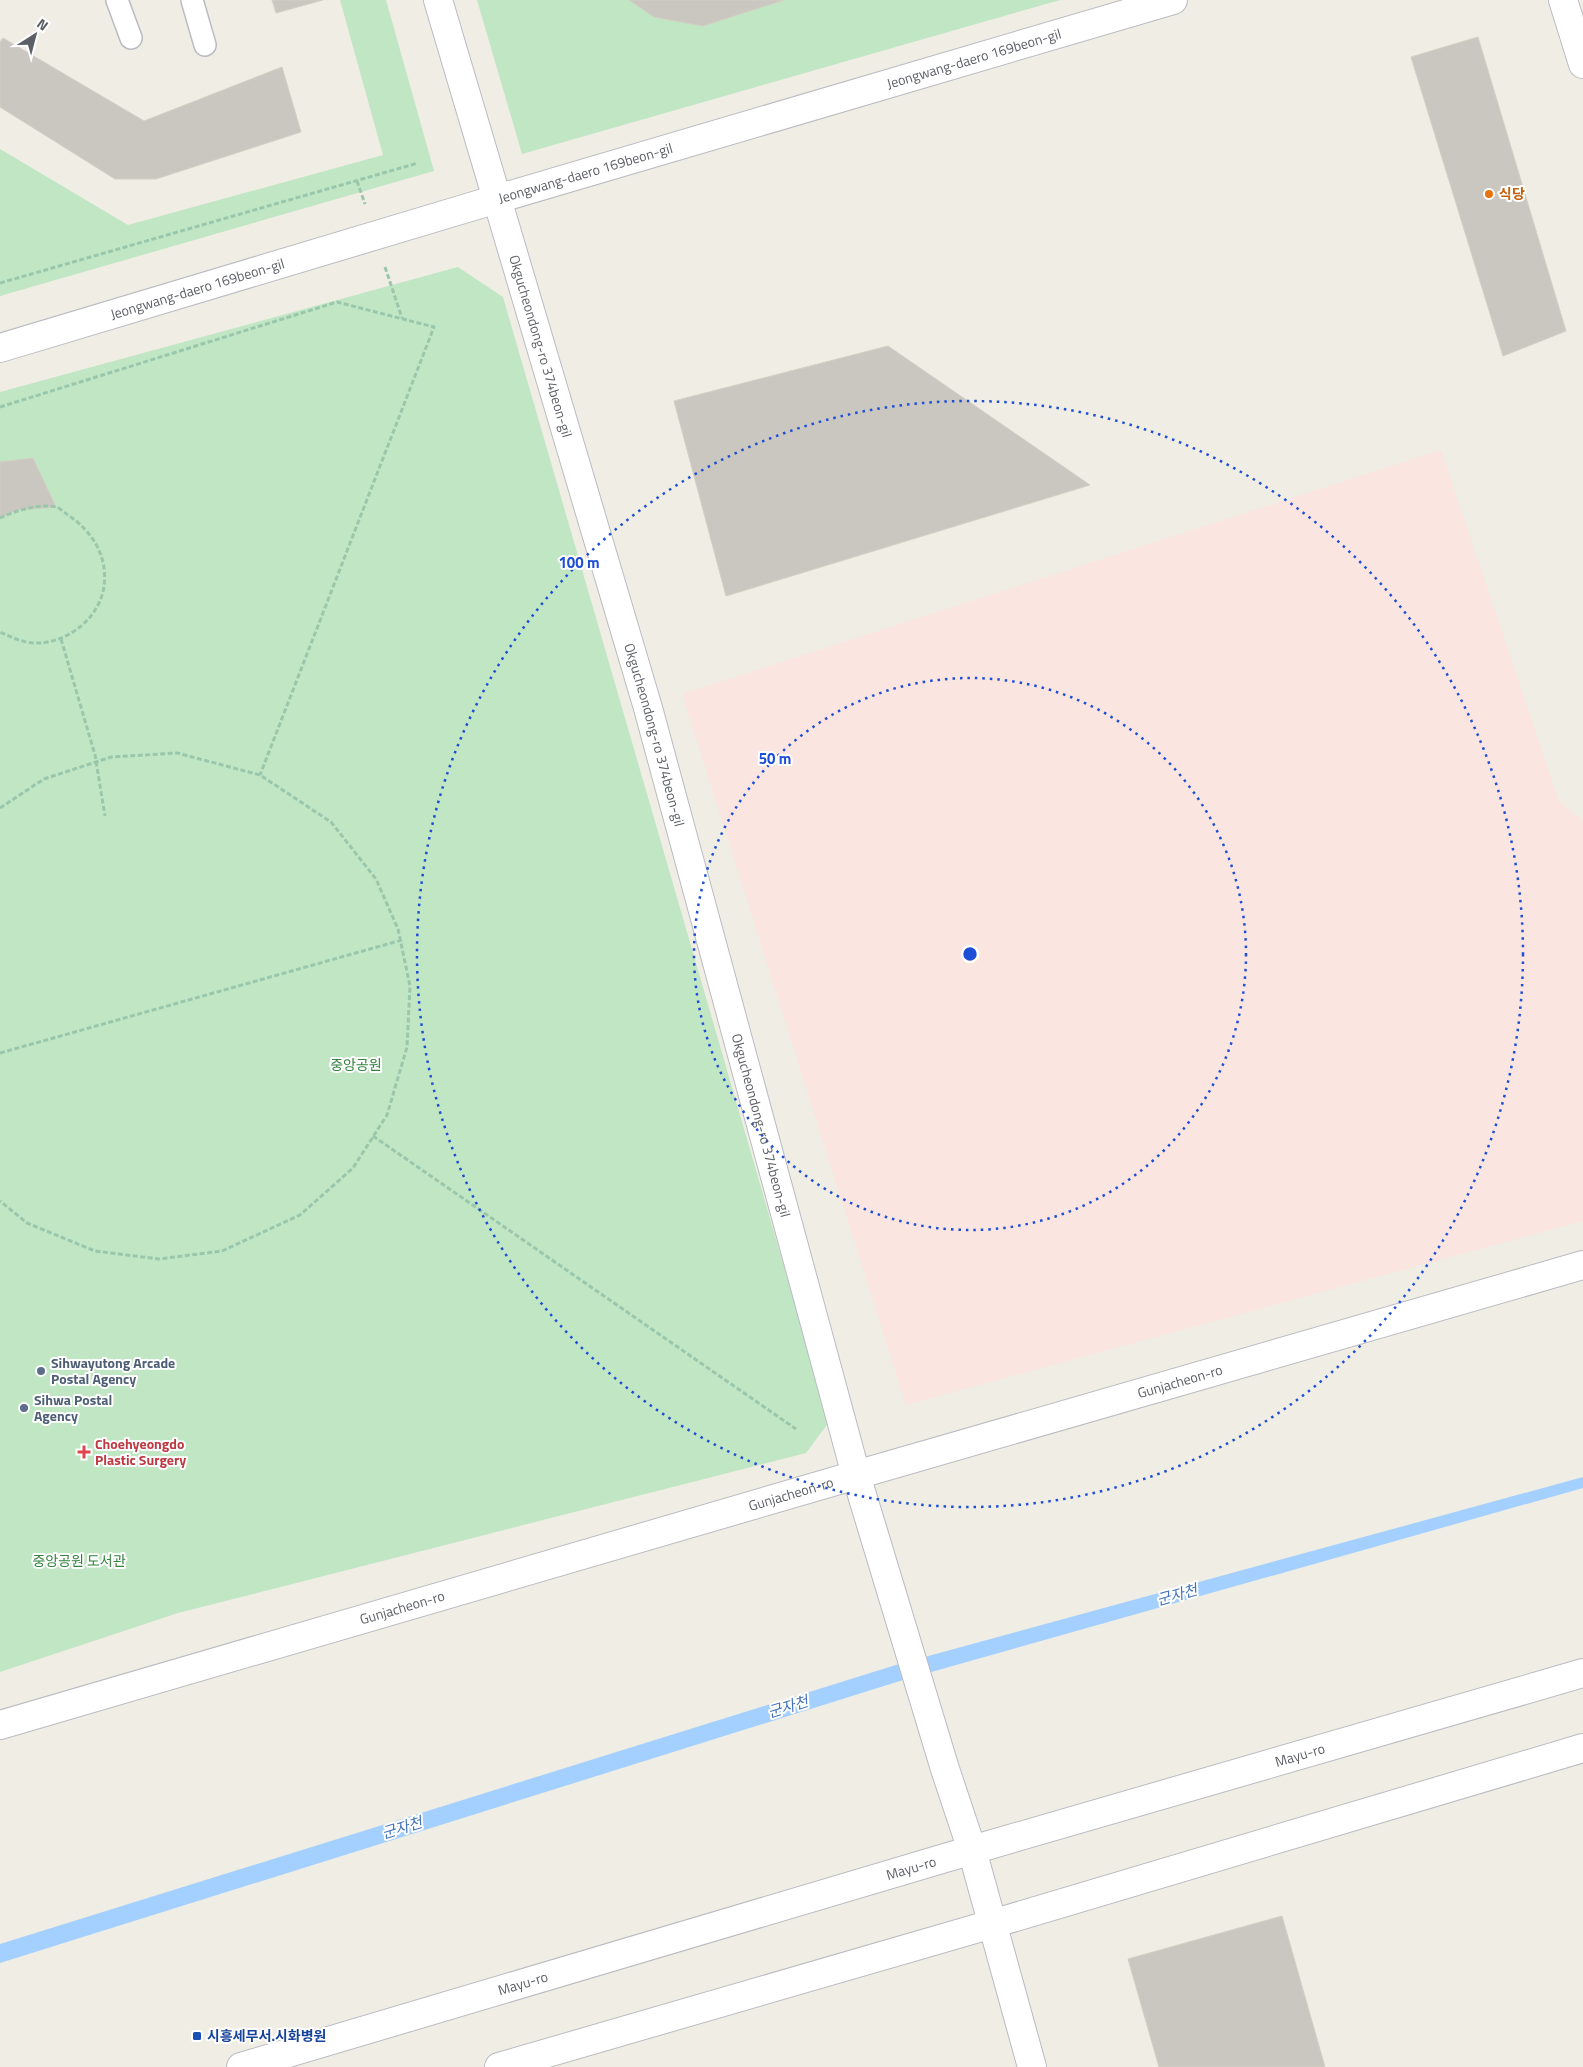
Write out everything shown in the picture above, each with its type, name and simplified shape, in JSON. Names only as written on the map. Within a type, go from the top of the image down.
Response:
[{"type":"street","name":"Okgucheondong-ro 374beon-gil","points":[[438,0],[648,708],[856,1475],[945,1769],[972,1850],[1032,2067]]},
{"type":"street","name":"Jeongwang-daero 169beon-gil","points":[[0,348],[1173,0]]},
{"type":"street","points":[[1563,0],[1583,64]]},
{"type":"street","name":"Gunjacheon-ro","points":[[0,1725],[1583,1265]]},
{"type":"street","name":"Mayu-ro","points":[[241,2067],[972,1850],[1583,1673]]},
{"type":"street","points":[[499,2067],[992,1924],[1583,1748]]},
{"type":"lane","points":[[117,0],[131,38]]},
{"type":"lane","points":[[192,0],[205,45]]},
{"type":"path","points":[[0,283],[418,163]]},
{"type":"path","points":[[0,407],[337,302],[434,327],[260,774]]},
{"type":"path","points":[[0,518],[17,510],[56,507],[81,523],[96,542],[104,564],[104,587],[96,609],[81,627],[61,639],[39,643],[18,640],[0,632]]},
{"type":"path","points":[[61,639],[96,762],[105,816]]},
{"type":"path","points":[[0,808],[44,779],[111,757],[177,754],[260,774],[332,822],[376,879],[402,940],[410,986],[407,1047],[387,1115],[353,1168],[300,1215],[222,1251],[159,1259],[94,1251],[27,1222],[0,1202]]},
{"type":"path","points":[[0,1052],[402,940]]},
{"type":"path","points":[[373,1136],[796,1429]]},
{"type":"shaded area","points":[[1441,450],[1559,802],[1583,820],[1583,1221],[906,1405],[682,694]]},
{"type":"green space","points":[[340,0],[386,0],[434,171],[0,296],[0,149],[128,225],[383,155]]},
{"type":"green space","points":[[477,0],[1060,0],[522,154]]},
{"type":"green space","name":"중앙공원","points":[[458,267],[503,297],[829,1422],[806,1453],[178,1613],[0,1672],[0,392]]},
{"type":"water","name":"군자천","points":[[1583,1477],[1583,1488],[903,1680],[0,1963],[0,1944],[899,1664]]},
{"type":"building","points":[[272,0],[323,0],[276,13]]},
{"type":"building","points":[[629,0],[784,0],[703,26],[654,17]]},
{"type":"building","name":"식당","points":[[1478,37],[1566,331],[1503,356],[1411,57]]},
{"type":"building","points":[[3,38],[144,121],[282,67],[301,132],[156,179],[115,179],[0,107],[0,42]]},
{"type":"building","points":[[888,346],[1090,485],[726,596],[674,401]]},
{"type":"building","points":[[33,458],[56,507],[17,510],[0,518],[0,462]]},
{"type":"building","points":[[1282,1916],[1325,2067],[1159,2067],[1128,1959]]},
{"type":"place","name":"식당","points":[[1489,194]]},
{"type":"place","name":"Sihwayutong Arcade Postal Agency","points":[[41,1371]]},
{"type":"place","name":"Sihwa Postal Agency","points":[[24,1408]]},
{"type":"place","name":"Choehyeongdo Plastic Surgery","points":[[84,1452]]},
{"type":"place","name":"시흥세무서.시화병원","points":[[197,2036]]},
{"type":"park label","name":"중앙공원 도서관","points":[[79,1561]]}]
